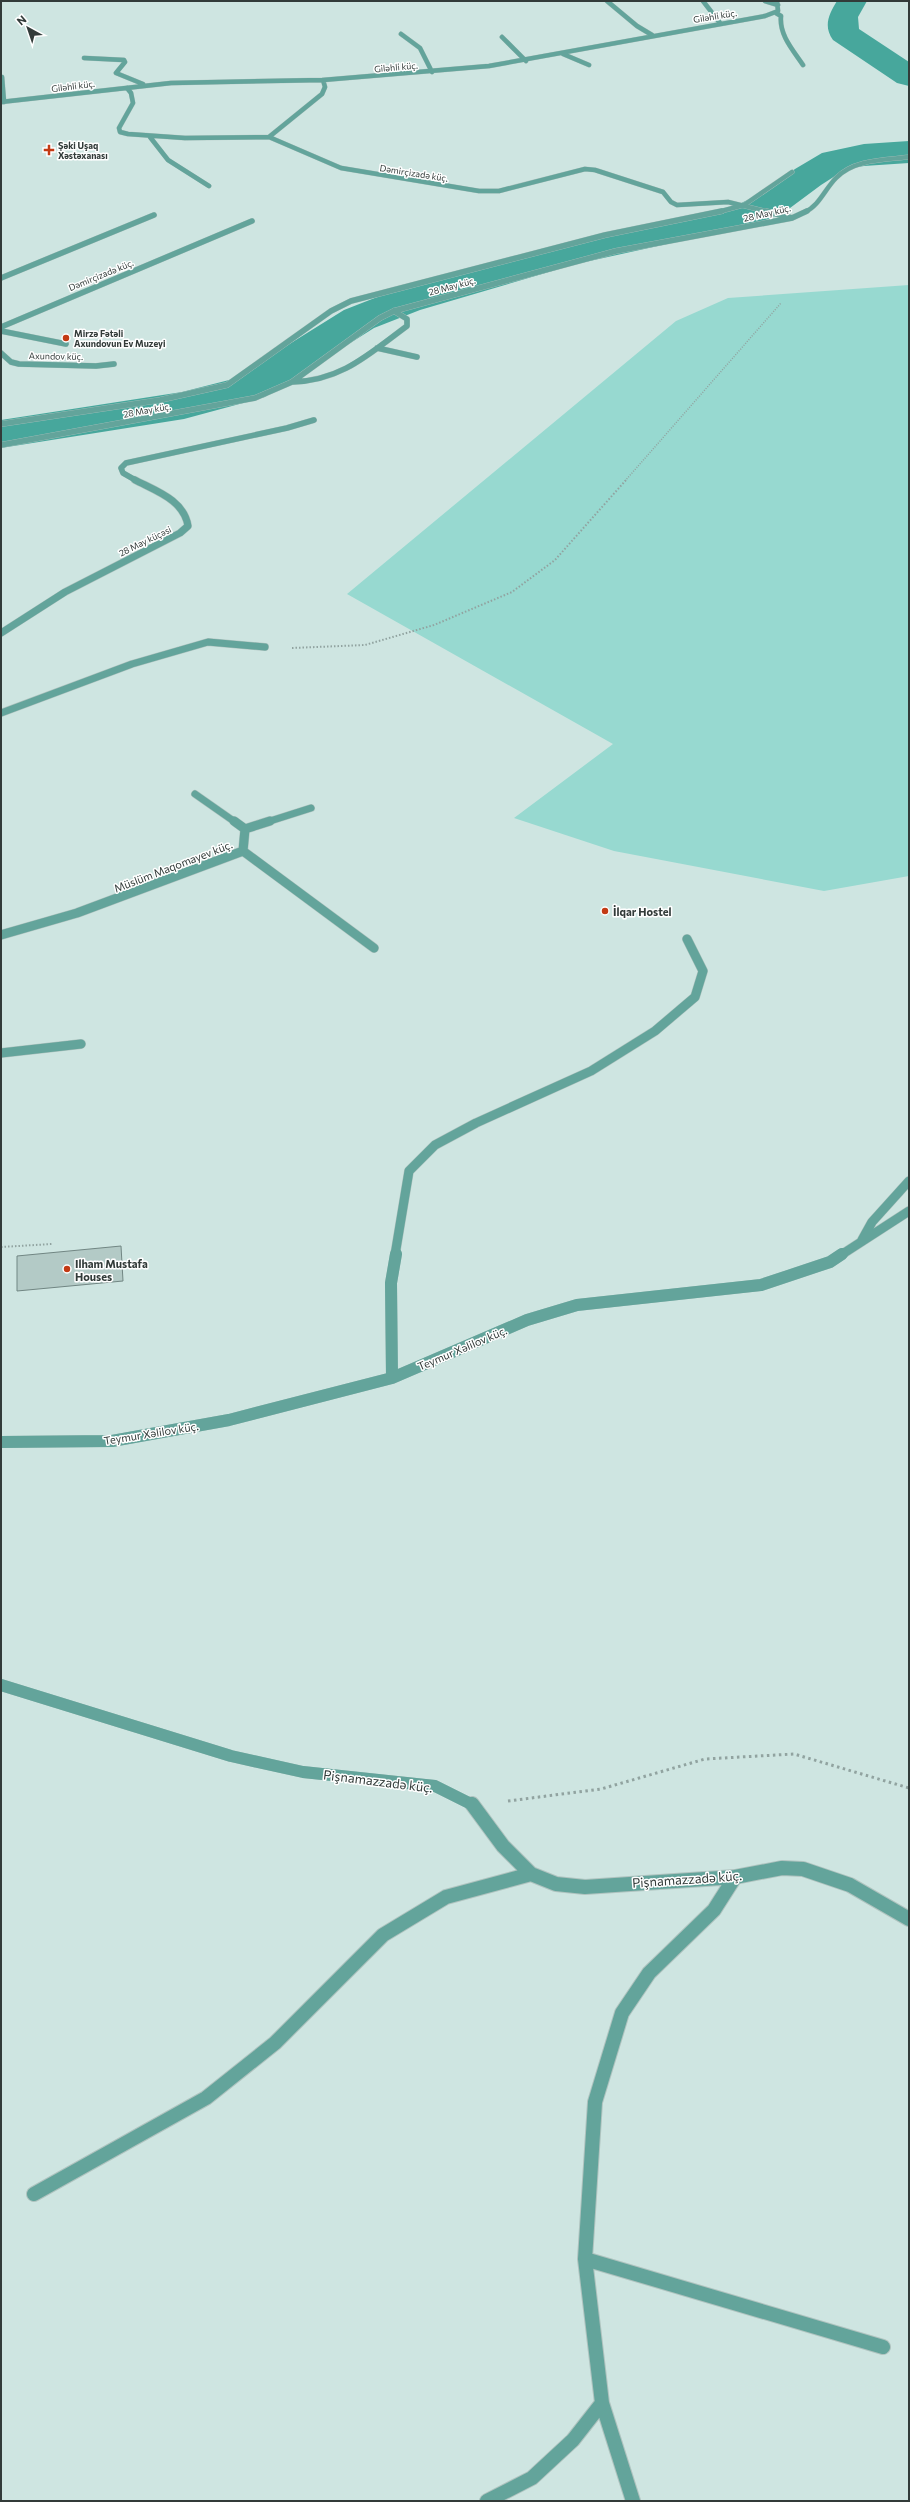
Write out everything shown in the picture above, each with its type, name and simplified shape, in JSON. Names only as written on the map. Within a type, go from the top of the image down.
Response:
[{"type":"street","points":[[607,1],[637,26],[652,35]]},
{"type":"street","points":[[703,1],[720,23]]},
{"type":"street","points":[[765,1],[778,3],[779,9],[776,13],[781,16],[780,24],[784,36],[803,65]]},
{"type":"street","name":"Giləhli küç.","points":[[3,102],[147,86],[206,82],[324,80],[432,72],[526,61],[652,35],[776,13]]},
{"type":"street","points":[[400,34],[420,48],[432,72]]},
{"type":"street","points":[[502,36],[526,61]]},
{"type":"street","points":[[563,54],[589,65]]},
{"type":"street","points":[[84,58],[124,60],[126,62],[116,73],[120,76],[147,86]]},
{"type":"street","points":[[2,77],[3,102]]},
{"type":"street","points":[[269,137],[322,94],[326,87],[324,80]]},
{"type":"street","name":"Dəmirçizadə küç.","points":[[127,88],[135,96],[135,101],[119,128],[120,132],[150,137],[269,137],[341,168],[479,190],[500,191],[585,169],[663,192],[671,202],[677,204],[718,201],[744,205],[792,218]]},
{"type":"street","points":[[150,137],[158,152],[166,160],[209,186]]},
{"type":"street","name":"28 May küç.","points":[[1,444],[220,406],[254,398],[292,382],[380,318],[394,311],[609,253],[792,218],[812,209],[836,178],[848,169],[871,161],[909,157]]},
{"type":"street","points":[[1,424],[205,392],[226,385],[244,374],[331,311],[351,301],[606,234],[719,212],[744,205],[792,172]]},
{"type":"street","points":[[1,278],[154,215]]},
{"type":"street","name":"Dəmirçizadə küç.","points":[[1,327],[252,221]]},
{"type":"street","points":[[292,382],[309,383],[324,380],[345,372],[407,326],[408,319],[394,311]]},
{"type":"street","points":[[1,331],[66,344]]},
{"type":"street","points":[[377,348],[417,357]]},
{"type":"street","name":"Axundov küç.","points":[[1,353],[11,362],[19,364],[96,366],[114,364]]},
{"type":"street","name":"28 May küçəsi","points":[[1,633],[65,592],[180,533],[188,526],[186,514],[172,500],[123,473],[121,468],[126,463],[287,428],[314,420]]},
{"type":"street","points":[[1,713],[132,664],[208,642],[265,647]]},
{"type":"street","points":[[195,794],[245,829]]},
{"type":"street","points":[[245,829],[311,808]]},
{"type":"street","points":[[243,851],[245,829]]},
{"type":"street","name":"Müslüm Maqomayev küç.","points":[[1,935],[77,913],[243,851],[374,948]]},
{"type":"street","points":[[392,1378],[391,1283],[409,1171],[435,1145],[476,1123],[591,1071],[655,1030],[695,996],[703,972],[687,938]]},
{"type":"street","points":[[1,1053],[81,1044]]},
{"type":"street","points":[[861,1242],[872,1222],[909,1181]]},
{"type":"street","name":"Teymur Xəlilov küç.","points":[[1,1442],[112,1441],[229,1420],[392,1378],[528,1320],[570,1307],[761,1285],[830,1262],[909,1211]]},
{"type":"street","name":"Pişnamazzadə küç.","points":[[1,1685],[231,1756],[303,1772],[435,1786],[474,1805],[503,1846],[531,1874],[556,1884],[585,1887],[736,1877],[782,1868],[803,1869],[850,1885],[909,1919]]},
{"type":"street","points":[[34,2194],[206,2098],[275,2043],[382,1935],[446,1897],[531,1874]]},
{"type":"street","points":[[633,2501],[602,2403],[585,2259],[595,2102],[622,2013],[649,1973],[714,1910],[736,1877]]},
{"type":"street","points":[[585,2259],[883,2348]]},
{"type":"street","points":[[487,2501],[532,2478],[573,2440],[602,2403]]},
{"type":"path","points":[[265,647],[306,648],[365,645],[434,625],[512,592],[555,560],[781,303]]},
{"type":"path","points":[[1,1247],[52,1244]]},
{"type":"path","points":[[474,1805],[601,1789],[705,1759],[794,1754],[909,1788]]},
{"type":"shaded area","points":[[909,285],[909,876],[824,891],[614,851],[514,818],[613,744],[347,594],[676,321],[728,298]]},
{"type":"building","points":[[121,1246],[123,1281],[17,1291],[17,1256]]},
{"type":"waterway","points":[[852,1],[843,17],[844,33],[909,76]]},
{"type":"waterway","points":[[1,434],[184,405],[249,388],[359,319],[405,301],[568,254],[745,216],[777,200],[808,177],[835,161],[864,155],[909,152]]},
{"type":"place","name":"Şəki Uşaq Xəstəxanası","points":[[49,150]]},
{"type":"place","name":"Mirzə Fətəli Axundovun Ev Muzeyi","points":[[66,338]]},
{"type":"place","name":"İlqar Hostel","points":[[605,911]]},
{"type":"place","name":"Ilham Mustafa Houses","points":[[67,1269]]}]
